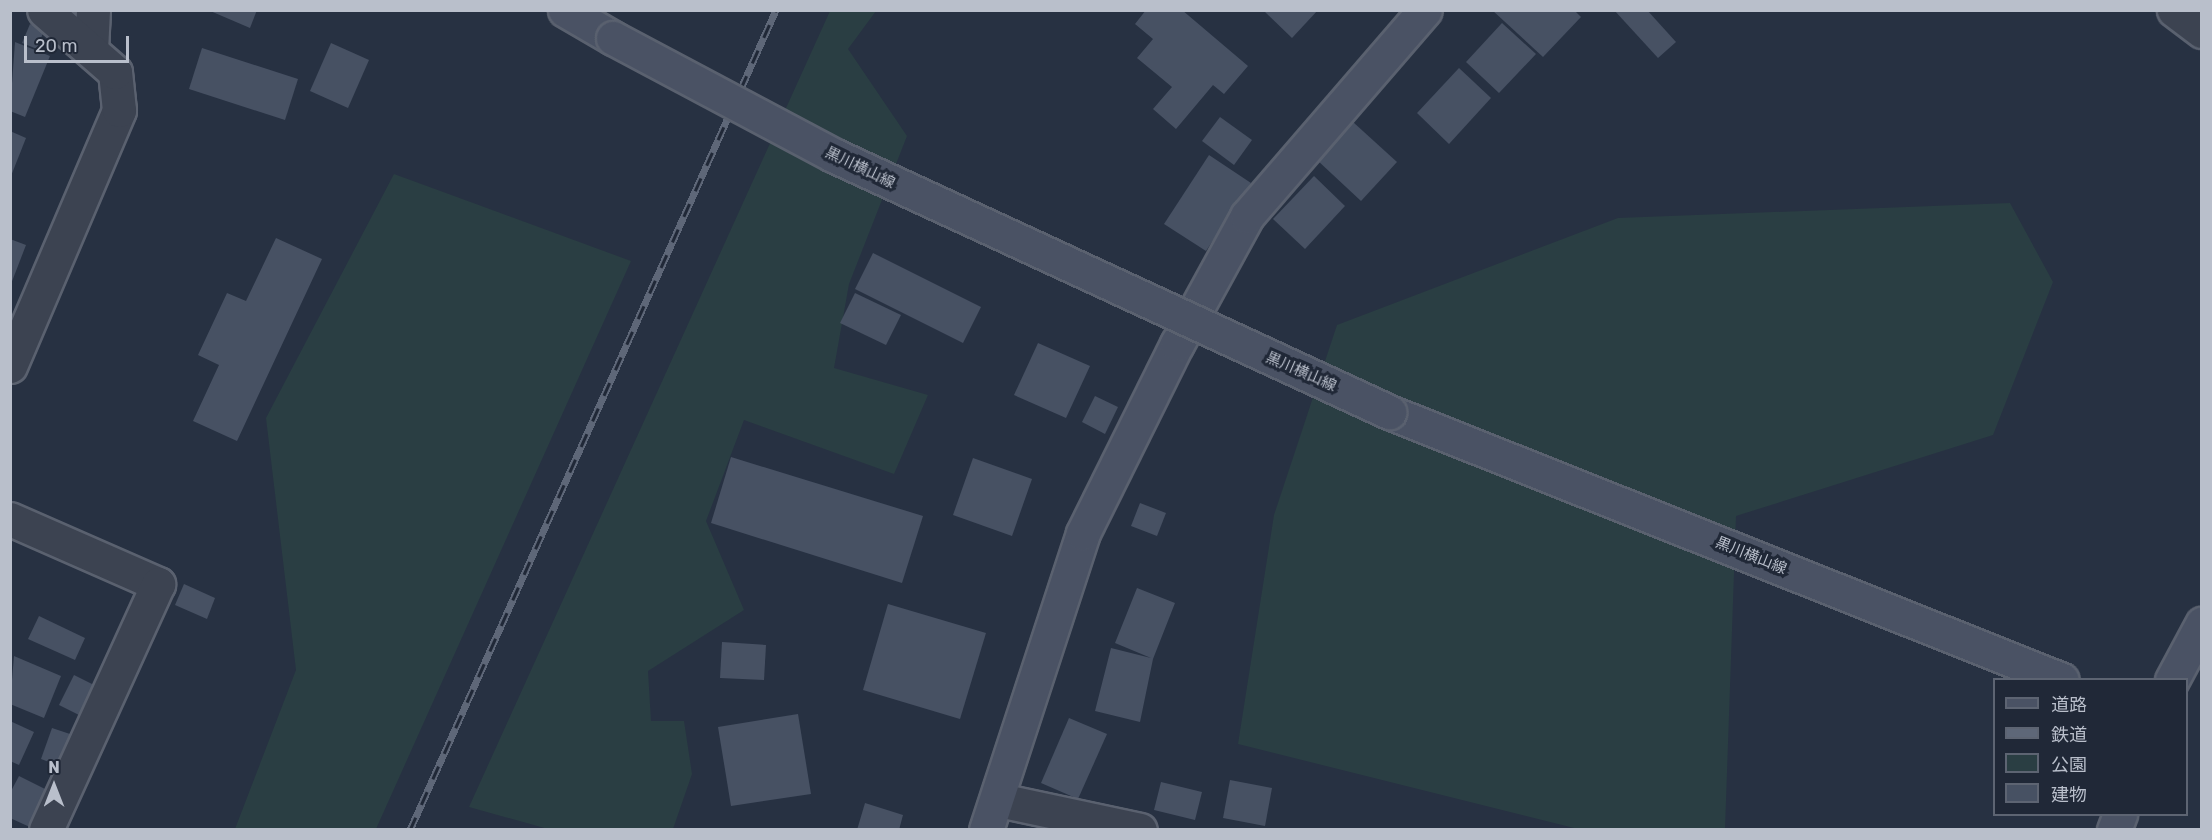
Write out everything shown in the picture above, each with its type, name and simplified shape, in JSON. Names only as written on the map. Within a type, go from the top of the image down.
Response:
[{"type":"main road","name":"黒川横山線","points":[[565,10],[833,155],[1389,412],[2057,678]]},
{"type":"main road","points":[[992,815],[1083,533],[1183,334],[1247,216],[1425,10]]},
{"type":"main road","points":[[2173,678],[2202,624]]},
{"type":"street","points":[[10,366],[113,133],[120,92],[115,72],[44,10]]},
{"type":"street","points":[[91,50],[93,10]]},
{"type":"street","points":[[2174,10],[2202,31]]},
{"type":"street","points":[[10,519],[158,584],[46,830]]},
{"type":"street","points":[[992,815],[1140,830]]},
{"type":"green space","points":[[830,11],[876,11],[848,49],[907,136],[849,284],[834,368],[928,395],[894,474],[744,420],[706,521],[744,610],[648,671],[651,721],[684,721],[692,774],[673,829],[548,829],[469,807]]},
{"type":"green space","points":[[394,174],[631,261],[376,829],[235,829],[296,670],[266,418]]},
{"type":"green space","points":[[2010,203],[2053,282],[1993,435],[1736,516],[1725,829],[1578,829],[1238,744],[1274,515],[1337,325],[1618,218]]},
{"type":"building","points":[[208,10],[257,10],[250,28]]},
{"type":"building","points":[[1146,10],[1182,10],[1248,66],[1224,94],[1213,85],[1176,129],[1153,109],[1172,87],[1137,58],[1153,39],[1135,24]]},
{"type":"building","points":[[1263,10],[1318,10],[1292,38]]},
{"type":"building","points":[[1492,10],[1574,10],[1581,17],[1543,57]]},
{"type":"building","points":[[1614,10],[1647,10],[1676,42],[1658,58]]},
{"type":"building","points":[[1502,23],[1536,54],[1499,93],[1466,62]]},
{"type":"building","points":[[30,24],[44,30],[37,49],[22,43]]},
{"type":"building","points":[[15,42],[50,56],[25,117],[10,111]]},
{"type":"building","points":[[331,43],[369,60],[348,108],[310,91]]},
{"type":"building","points":[[202,48],[298,79],[285,120],[189,89]]},
{"type":"building","points":[[1459,68],[1491,98],[1449,144],[1417,113]]},
{"type":"building","points":[[1220,117],[1252,140],[1234,165],[1202,141]]},
{"type":"building","points":[[1353,122],[1397,162],[1361,201],[1317,160]]},
{"type":"building","points":[[10,131],[26,138],[11,176],[10,176]]},
{"type":"building","points":[[1209,155],[1251,183],[1206,251],[1164,224]]},
{"type":"building","points":[[1314,176],[1345,206],[1305,249],[1273,219]]},
{"type":"building","points":[[276,238],[322,259],[237,441],[193,421],[219,365],[198,355],[227,293],[246,301]]},
{"type":"building","points":[[10,239],[26,245],[11,284],[10,284]]},
{"type":"building","points":[[873,253],[981,307],[963,343],[855,289]]},
{"type":"building","points":[[855,293],[901,315],[886,345],[840,323]]},
{"type":"building","points":[[1038,343],[1090,366],[1066,418],[1014,395]]},
{"type":"building","points":[[1095,396],[1118,407],[1105,434],[1082,422]]},
{"type":"building","points":[[731,457],[923,516],[902,583],[711,523]]},
{"type":"building","points":[[973,458],[1032,479],[1012,536],[953,515]]},
{"type":"building","points":[[1140,503],[1166,513],[1157,536],[1131,526]]},
{"type":"building","points":[[184,584],[215,598],[207,619],[175,605]]},
{"type":"building","points":[[1137,588],[1175,603],[1153,659],[1140,722],[1095,711],[1111,648],[1151,658],[1115,643]]},
{"type":"building","points":[[888,604],[986,633],[960,719],[863,690]]},
{"type":"building","points":[[39,616],[85,638],[75,660],[28,639]]},
{"type":"building","points":[[722,642],[766,645],[764,680],[720,678]]},
{"type":"building","points":[[14,656],[61,676],[44,718],[10,704]]},
{"type":"building","points":[[74,675],[98,687],[83,717],[59,705]]},
{"type":"building","points":[[798,714],[811,794],[731,806],[718,727]]},
{"type":"building","points":[[1069,718],[1107,734],[1078,799],[1041,783]]},
{"type":"building","points":[[10,721],[34,732],[19,765],[10,761]]},
{"type":"building","points":[[52,728],[76,736],[65,768],[41,759]]},
{"type":"building","points":[[19,776],[51,792],[32,828],[10,818],[10,793]]},
{"type":"building","points":[[1230,780],[1272,788],[1265,826],[1223,818]]},
{"type":"building","points":[[1161,782],[1202,792],[1195,820],[1154,810]]},
{"type":"building","points":[[865,803],[903,815],[899,830],[857,830]]},
{"type":"railway","points":[[410,830],[776,10]]}]
